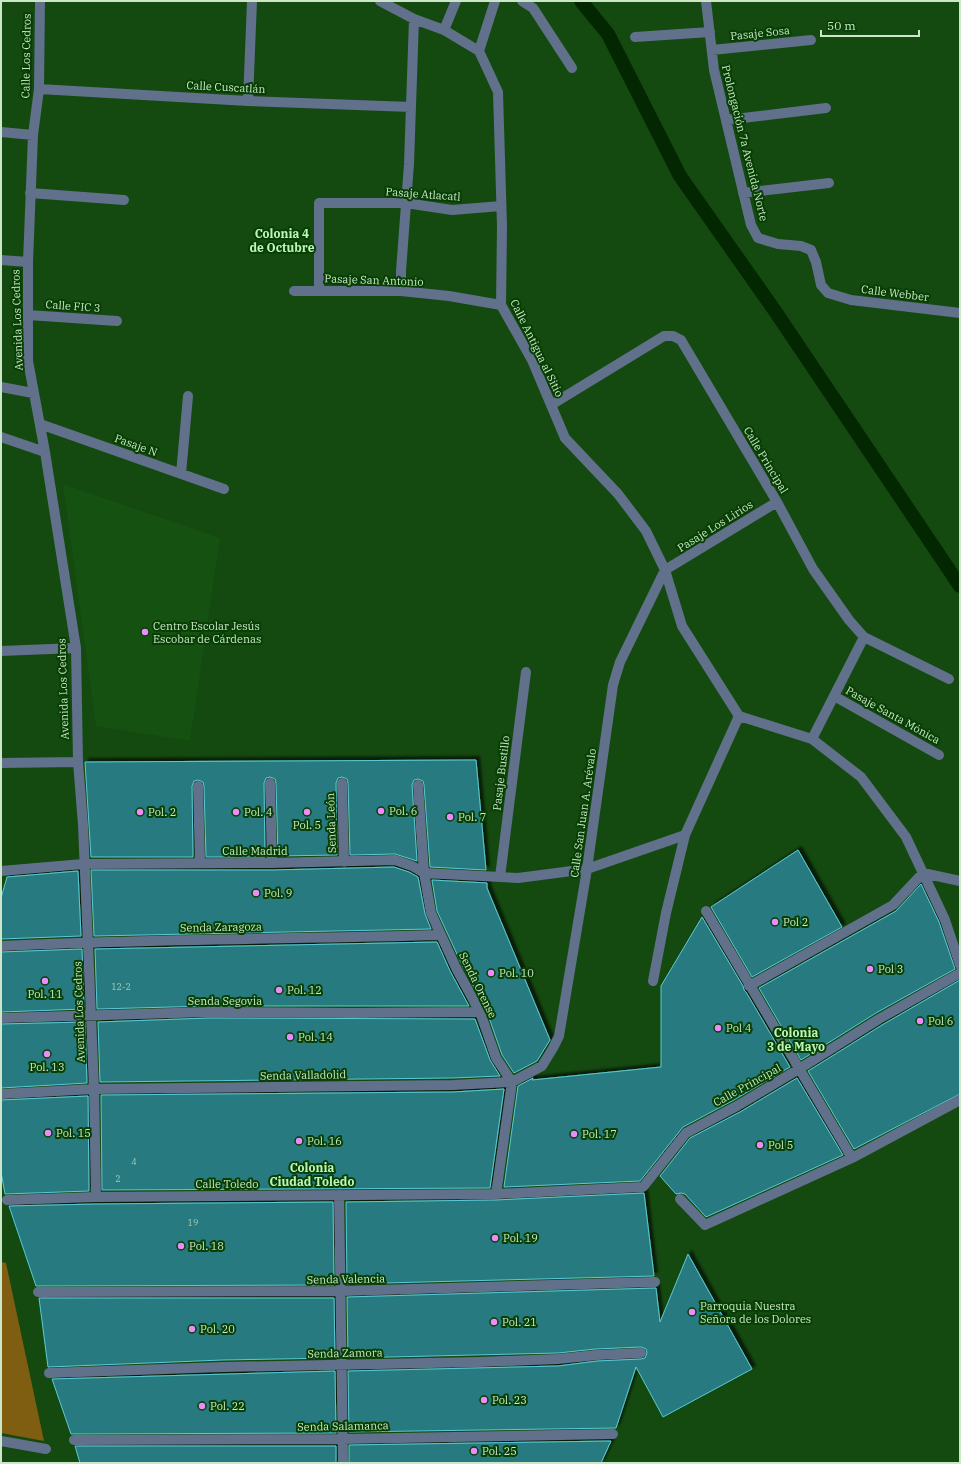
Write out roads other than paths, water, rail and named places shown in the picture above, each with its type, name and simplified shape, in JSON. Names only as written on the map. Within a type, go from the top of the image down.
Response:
[{"type":"street","name":"Calle Los Cedros","points":[[33,135],[39,89],[40,1]]},
{"type":"street","points":[[248,101],[252,1]]},
{"type":"street","points":[[380,1],[414,19],[444,30],[480,51],[495,1]]},
{"type":"street","points":[[444,30],[456,1]]},
{"type":"street","points":[[522,1],[533,8],[572,68]]},
{"type":"street","name":"Prolongación 7a Avenida Norte","points":[[706,1],[714,70],[751,225],[758,238],[778,244],[801,246],[811,250],[822,285],[828,293]]},
{"type":"street","points":[[401,291],[411,107],[414,19]]},
{"type":"street","points":[[635,37],[710,32]]},
{"type":"street","name":"Pasaje Sosa","points":[[712,50],[811,40]]},
{"type":"street","name":"Calle Antigua al Sitio","points":[[480,51],[498,92],[501,206],[501,305],[532,360],[565,438],[618,494],[646,531],[666,570],[682,626],[739,716]]},
{"type":"street","name":"Calle Cuscatlán","points":[[39,89],[248,101],[411,107]]},
{"type":"street","points":[[726,120],[826,108]]},
{"type":"street","points":[[1,132],[33,135]]},
{"type":"street","name":"Avenida Los Cedros","points":[[33,135],[28,262],[28,361],[45,452],[76,648],[78,762],[88,942],[94,1089],[96,1197]]},
{"type":"street","points":[[743,193],[829,183]]},
{"type":"street","points":[[30,193],[124,200]]},
{"type":"street","name":"Pasaje Atlacatl","points":[[319,290],[319,203],[406,203],[452,210],[501,206]]},
{"type":"street","points":[[1,260],[28,262]]},
{"type":"street","name":"Pasaje San Antonio","points":[[294,291],[401,291],[449,296],[501,305]]},
{"type":"street","name":"Calle Webber","points":[[828,293],[851,300],[960,313]]},
{"type":"street","name":"Calle FIC 3","points":[[28,315],[117,321]]},
{"type":"street","name":"Calle Principal","points":[[551,406],[664,336],[673,336],[681,340],[777,502],[813,569],[849,620],[864,637],[949,679]]},
{"type":"street","points":[[1,387],[33,393]]},
{"type":"street","points":[[181,474],[188,396]]},
{"type":"street","name":"Pasaje N","points":[[40,424],[224,489]]},
{"type":"street","points":[[1,437],[45,452]]},
{"type":"street","name":"Pasaje Los Lirios","points":[[666,570],[777,502]]},
{"type":"street","name":"Calle San Juan A. Arévalo","points":[[512,1082],[542,1066],[559,1036],[587,869],[613,685],[620,662],[666,570]]},
{"type":"street","points":[[812,739],[864,637]]},
{"type":"street","points":[[1,651],[76,648]]},
{"type":"street","name":"Pasaje Bustillo","points":[[500,877],[526,672]]},
{"type":"street","name":"Pasaje Santa Mónica","points":[[834,696],[940,755]]},
{"type":"street","points":[[653,982],[666,913],[685,835],[739,716],[812,739],[861,777],[906,837],[945,920],[960,965]]},
{"type":"street","points":[[1,763],[78,762]]},
{"type":"street","points":[[270,784],[272,863]]},
{"type":"street","name":"Senda León","points":[[342,784],[344,862]]},
{"type":"street","name":"Senda Orense","points":[[418,785],[424,873],[431,913],[456,968],[480,1012],[496,1058],[512,1082]]},
{"type":"street","points":[[198,786],[200,863]]},
{"type":"street","points":[[424,873],[518,878],[587,869],[685,835]]},
{"type":"street","name":"Calle Madrid","points":[[1,872],[83,864],[272,863],[395,860],[412,866],[424,873]]},
{"type":"street","points":[[923,873],[960,881]]},
{"type":"street","points":[[749,986],[893,906],[923,873]]},
{"type":"street","points":[[706,911],[852,1158]]},
{"type":"street","name":"Senda Zaragoza","points":[[1,946],[88,942],[441,935]]},
{"type":"street","name":"Calle Principal","points":[[643,1187],[686,1133],[737,1106],[879,1019],[960,973]]},
{"type":"street","name":"Senda Segovia","points":[[2,1018],[209,1012],[480,1012]]},
{"type":"street","points":[[496,1194],[512,1082]]},
{"type":"street","name":"Senda Valladolid","points":[[2,1094],[94,1089],[453,1085],[512,1082]]},
{"type":"street","points":[[680,1199],[705,1225],[852,1158],[960,1100]]},
{"type":"street","name":"Calle Toledo","points":[[6,1200],[96,1197],[496,1194],[643,1187]]},
{"type":"street","points":[[339,1195],[343,1463]]},
{"type":"street","name":"Senda Valencia","points":[[38,1292],[341,1291],[655,1282]]},
{"type":"street","name":"Senda Zamora","points":[[49,1373],[495,1362],[641,1353]]},
{"type":"street","name":"Senda Salamanca","points":[[74,1440],[342,1439],[613,1434]]},
{"type":"street","points":[[1,1441],[46,1449]]},
{"type":"waterway","points":[[581,1],[608,34],[680,176],[775,311],[960,586]]},
{"type":"place","name":"Centro Escolar Jesús Escobar de Cárdenas","points":[[145,632]]},
{"type":"place","name":"Pol. 6","points":[[381,811]]},
{"type":"place","name":"Pol. 2","points":[[140,812]]},
{"type":"place","name":"Pol. 4","points":[[236,812]]},
{"type":"place","name":"Pol. 5","points":[[307,812]]},
{"type":"place","name":"Pol. 7","points":[[450,817]]},
{"type":"place","name":"Pol. 9","points":[[256,893]]},
{"type":"place","name":"Pol 2","points":[[775,922]]},
{"type":"place","name":"Pol 3","points":[[870,969]]},
{"type":"place","name":"Pol. 10","points":[[491,973]]},
{"type":"place","name":"Pol. 11","points":[[45,981]]},
{"type":"place","name":"Pol. 12","points":[[279,990]]},
{"type":"place","name":"Pol 6","points":[[920,1021]]},
{"type":"place","name":"Pol 4","points":[[718,1028]]},
{"type":"place","name":"Pol. 14","points":[[290,1037]]},
{"type":"place","name":"Pol. 13","points":[[47,1054]]},
{"type":"place","name":"Pol. 15","points":[[48,1133]]},
{"type":"place","name":"Pol. 17","points":[[574,1134]]},
{"type":"place","name":"Pol. 16","points":[[299,1141]]},
{"type":"place","name":"Pol 5","points":[[760,1145]]},
{"type":"place","name":"Pol. 19","points":[[495,1238]]},
{"type":"place","name":"Pol. 18","points":[[181,1246]]},
{"type":"place","name":"Parroquia Nuestra Señora de los Dolores","points":[[692,1312]]},
{"type":"place","name":"Pol. 21","points":[[494,1322]]},
{"type":"place","name":"Pol. 20","points":[[192,1329]]},
{"type":"place","name":"Pol. 23","points":[[484,1400]]},
{"type":"place","name":"Pol. 22","points":[[202,1406]]},
{"type":"place","name":"Pol. 25","points":[[474,1451]]},
{"type":"district","name":"Colonia 4 de Octubre","points":[[282,240]]},
{"type":"district","name":"Colonia 3 de Mayo","points":[[796,1039]]},
{"type":"district","name":"Colonia Ciudad Toledo","points":[[312,1174]]}]
